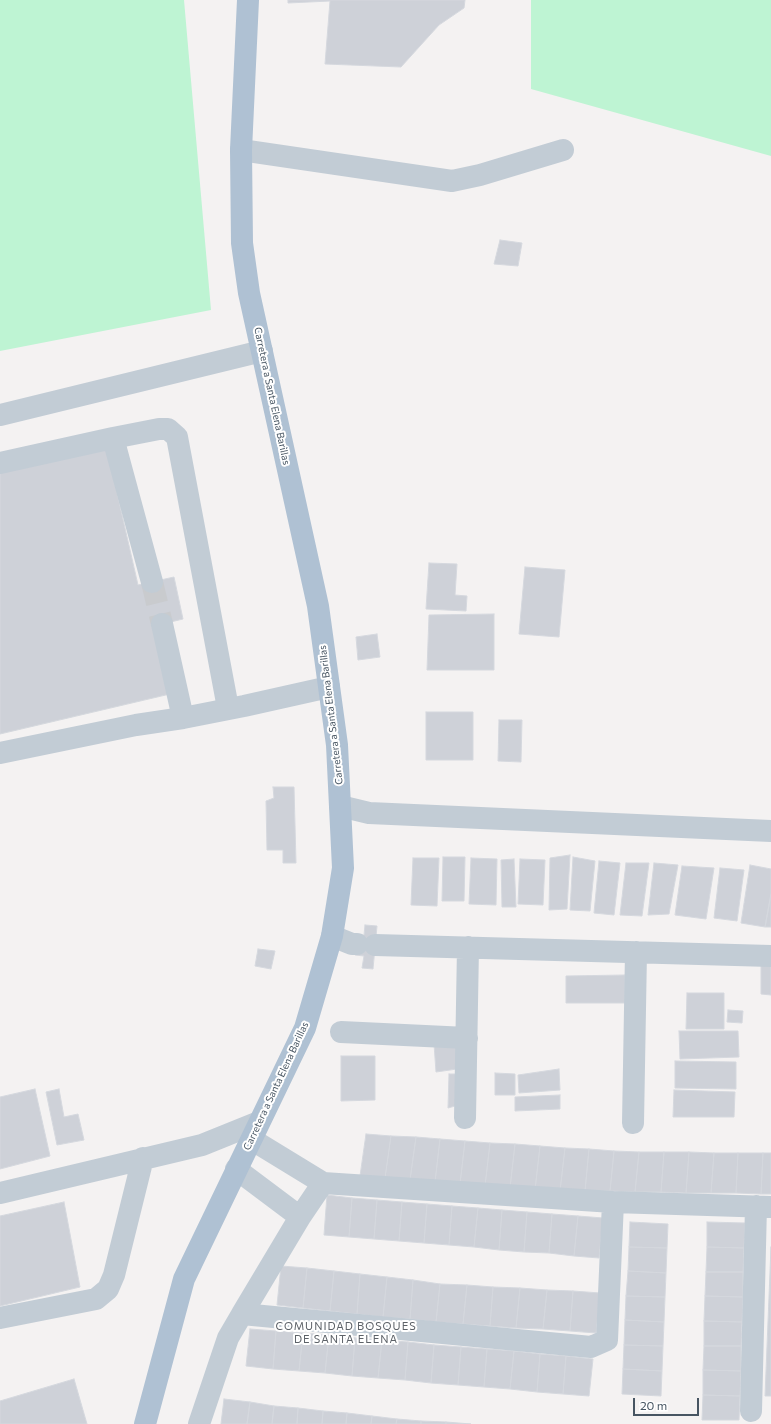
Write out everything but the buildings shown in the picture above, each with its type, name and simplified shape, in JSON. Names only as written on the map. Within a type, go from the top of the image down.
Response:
[{"type":"main road","name":"Carretera a Santa Elena Barillas","points":[[146,1424],[184,1279],[305,1028],[332,936],[343,868],[336,745],[318,606],[249,293],[242,243],[241,150],[248,0]]},
{"type":"street","points":[[241,150],[452,181],[480,175],[562,150]]},
{"type":"street","points":[[0,415],[151,379],[262,350]]},
{"type":"street","points":[[0,463],[113,438],[159,430],[168,430],[177,437],[228,708]]},
{"type":"street","points":[[113,438],[152,582]]},
{"type":"street","points":[[162,624],[183,718]]},
{"type":"street","points":[[0,753],[136,725],[183,718],[244,706],[328,687]]},
{"type":"street","points":[[340,806],[369,813],[771,832]]},
{"type":"street","points":[[332,936],[352,944],[771,956]]},
{"type":"street","points":[[465,1118],[468,947]]},
{"type":"street","points":[[633,1123],[636,952]]},
{"type":"street","points":[[341,1032],[467,1038]]},
{"type":"street","points":[[0,1193],[202,1145],[255,1130],[323,1183],[613,1202],[764,1206],[750,1411]]},
{"type":"street","points":[[0,1318],[96,1299],[108,1289],[114,1275],[143,1158]]},
{"type":"street","points":[[236,1169],[300,1217]]},
{"type":"street","points":[[198,1424],[228,1338],[300,1217],[323,1183]]},
{"type":"street","points":[[242,1314],[591,1347],[607,1340],[613,1202]]},
{"type":"green space","points":[[0,0],[184,0],[211,310],[0,351]]},
{"type":"green space","points":[[531,0],[771,0],[771,156],[531,89]]},
{"type":"tunnel","points":[[152,582],[162,624]]},
{"type":"district","name":"COMUNIDAD BOSQUES DE SANTA ELENA","points":[[346,1332]]}]
